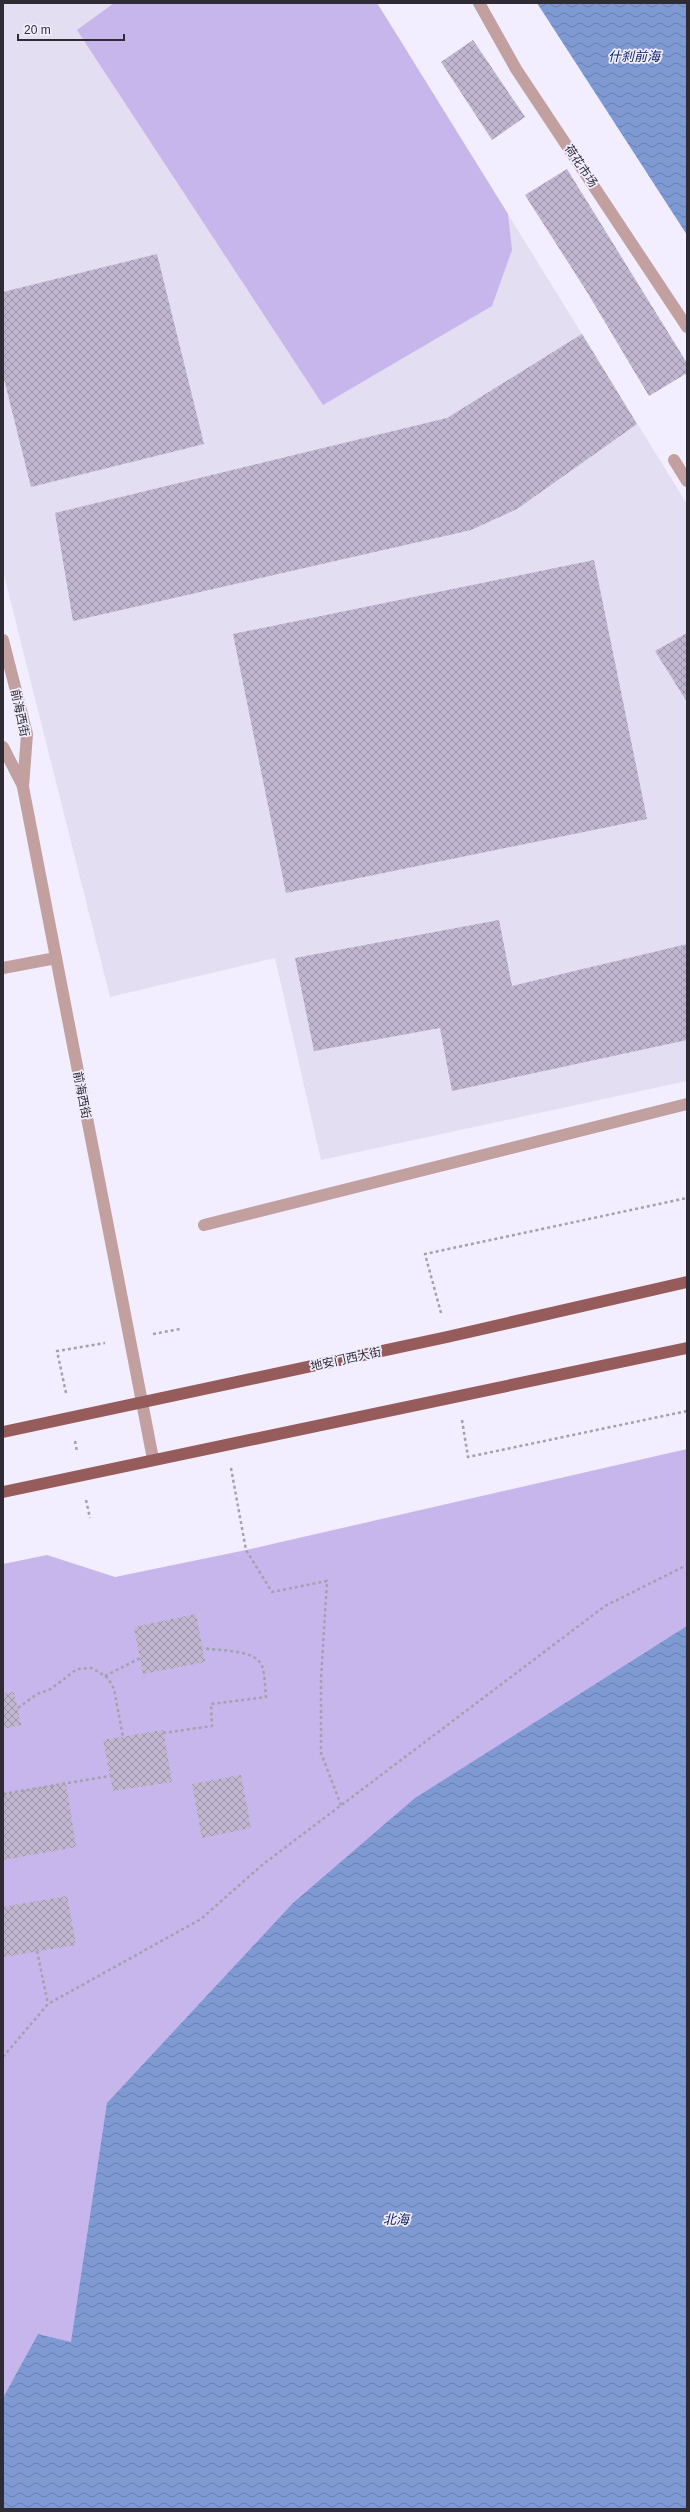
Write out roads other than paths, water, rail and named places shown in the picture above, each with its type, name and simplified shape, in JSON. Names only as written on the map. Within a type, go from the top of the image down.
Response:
[{"type":"main road","name":"地安门西大街","points":[[3,1432],[448,1338],[687,1282]]},
{"type":"main road","points":[[3,1492],[153,1459],[687,1348]]},
{"type":"street","name":"荷花市场","points":[[479,3],[516,68],[687,327]]},
{"type":"street","points":[[674,460],[687,481]]},
{"type":"street","name":"前海西街","points":[[3,640],[27,734],[23,787],[153,1459]]},
{"type":"street","name":"前海西街","points":[[3,747],[23,787]]},
{"type":"street","points":[[3,968],[56,958]]},
{"type":"street","points":[[204,1225],[687,1104]]},
{"type":"water","name":"什刹前海","points":[[537,3],[687,3],[687,235]]},
{"type":"water","name":"北海","points":[[687,1626],[687,2509],[3,2509],[3,2398],[38,2334],[71,2342],[107,2103],[293,1903],[415,1798]]}]
